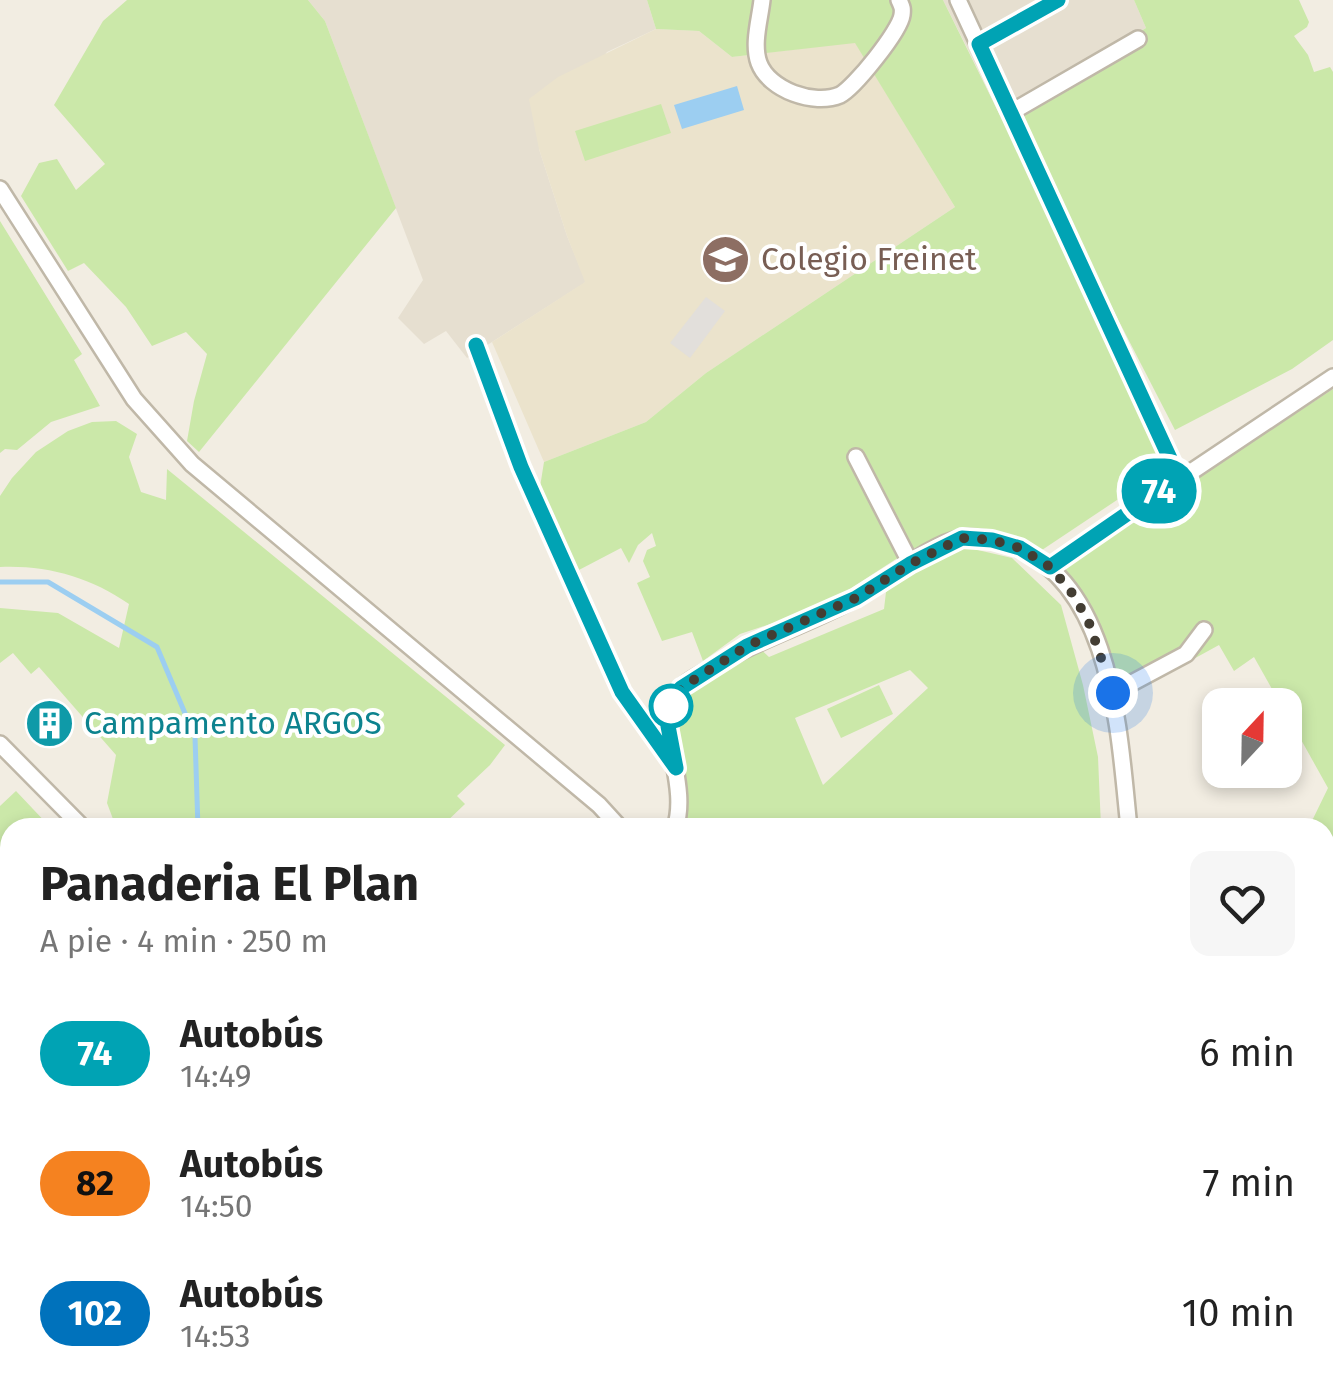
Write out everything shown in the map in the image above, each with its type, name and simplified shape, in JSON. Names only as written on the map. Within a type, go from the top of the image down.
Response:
[{"type":"street","points":[[762,0],[757,35],[759,62],[770,77],[801,96],[821,99],[842,94],[857,81],[899,23],[899,0]]},
{"type":"street","points":[[958,0],[1179,478]]},
{"type":"street","points":[[979,44],[1058,0]]},
{"type":"street","points":[[1010,113],[1138,39]]},
{"type":"street","points":[[0,189],[134,399],[192,464],[611,818]]},
{"type":"street","points":[[476,345],[521,467],[622,692],[676,768]]},
{"type":"street","points":[[1050,567],[1333,377]]},
{"type":"street","points":[[856,457],[910,564]]},
{"type":"street","points":[[678,818],[680,786],[668,726],[671,706],[681,688],[747,646],[856,598],[962,538],[992,540],[1020,548],[1050,567],[1088,620],[1113,693],[1128,818]]},
{"type":"street","points":[[1113,693],[1186,654],[1204,630]]},
{"type":"street","points":[[0,744],[73,818]]},
{"type":"shaded area","points":[[308,0],[647,0],[656,29],[607,52],[539,149],[586,282],[467,358],[446,331],[424,344],[398,318],[423,280],[325,21]]},
{"type":"shaded area","points":[[943,0],[1134,0],[1146,28],[1001,115]]},
{"type":"shaded area","name":"Colegio Freinet","points":[[656,29],[699,31],[732,57],[855,42],[955,207],[706,373],[646,422],[544,462],[492,342],[585,282],[539,149],[529,99],[558,77]]},
{"type":"shaded area","points":[[706,297],[725,311],[690,358],[670,343]]},
{"type":"green space","points":[[127,0],[308,0],[325,21],[396,208],[199,452],[187,441],[207,354],[186,332],[152,346],[126,307],[84,263],[68,271],[21,196],[39,163],[57,159],[76,190],[105,164],[54,105],[103,21]]},
{"type":"green space","points":[[647,0],[943,0],[1031,178],[1165,468],[1039,552],[1002,536],[958,531],[910,550],[822,607],[740,634],[703,661],[692,632],[662,641],[637,583],[650,577],[643,561],[647,550],[656,546],[652,533],[638,545],[629,563],[621,548],[577,571],[566,554],[540,487],[544,462],[646,422],[706,373],[955,207],[855,43],[732,57],[699,31],[656,29]]},
{"type":"green space","points":[[1134,0],[1299,0],[1309,22],[1294,36],[1308,55],[1314,72],[1330,67],[1333,72],[1333,340],[1292,369],[1175,430],[1010,110],[1146,28]]},
{"type":"green space","points":[[661,104],[671,133],[585,161],[575,131]]},
{"type":"green space","points":[[0,221],[82,354],[74,360],[100,406],[51,422],[17,450],[5,449],[0,453]]},
{"type":"green space","points":[[1333,389],[1333,818],[1313,818],[1328,788],[1302,741],[1302,688],[1271,688],[1254,657],[1234,671],[1219,645],[1117,701],[1087,603],[1059,568]]},
{"type":"green space","points":[[116,421],[137,434],[129,457],[141,492],[166,500],[167,469],[505,745],[457,796],[465,804],[450,818],[113,818],[107,803],[116,755],[39,667],[31,674],[13,653],[0,663],[0,608],[58,613],[119,648],[129,604],[68,575],[0,567],[0,496],[36,452],[68,431],[92,422]]},
{"type":"green space","points":[[965,547],[1012,558],[1061,605],[1098,757],[1101,818],[685,818],[688,806],[679,732],[690,686],[755,644],[769,657],[884,609],[886,592],[920,564]],"holes":[[[910,670],[928,688],[823,785],[795,718]]]},
{"type":"green space","points":[[879,685],[893,714],[841,738],[827,709]]},
{"type":"green space","points":[[16,791],[42,818],[0,818],[0,806]]},
{"type":"water","points":[[737,86],[744,110],[682,129],[674,105]]},
{"type":"waterway","points":[[0,582],[48,582],[157,647],[195,737],[198,818]]},
{"type":"bus line","name":"74","points":[[476,345],[521,467],[622,692],[676,768],[668,726],[671,706],[681,688],[747,646],[856,598],[962,538],[992,540],[1020,548],[1050,567],[1179,478],[979,44],[1058,0]]},
{"type":"place","name":"Colegio Freinet","points":[[726,259]]},
{"type":"place","name":"Campamento ARGOS","points":[[49,723]]},
{"type":"route","points":[[671,706],[681,688],[747,646],[856,598],[962,538],[992,540],[1020,548],[1050,567],[1088,620],[1113,693]]}]
